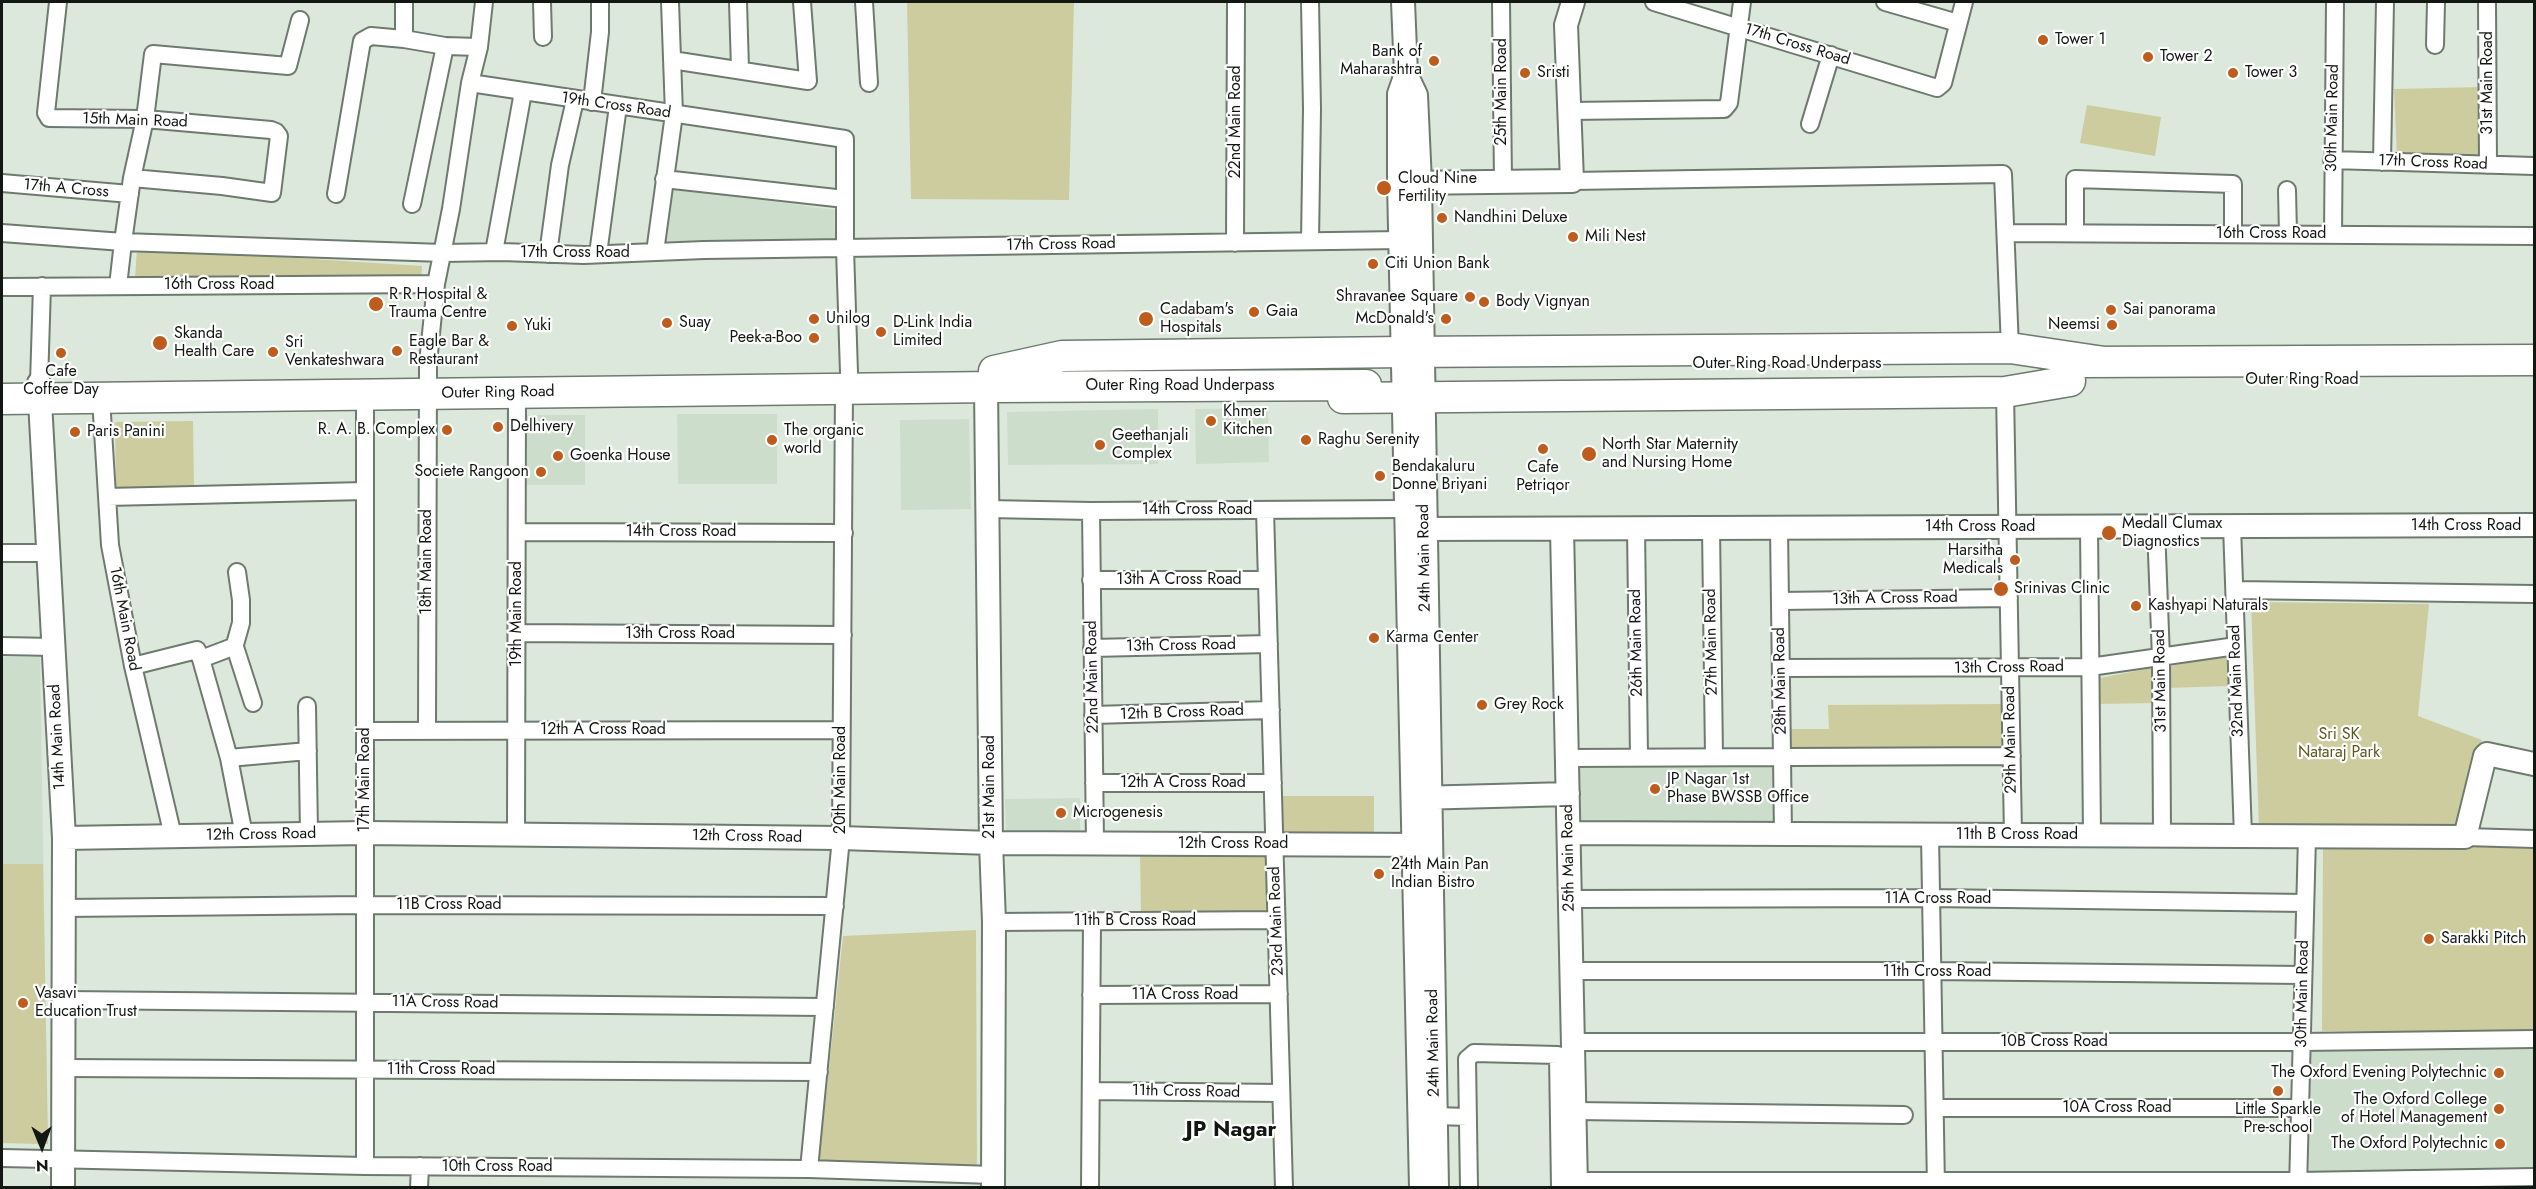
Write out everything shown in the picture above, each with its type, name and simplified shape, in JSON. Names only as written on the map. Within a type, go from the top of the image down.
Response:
[{"type":"highway","points":[[991,382],[1062,356],[2010,348],[2104,362]]},
{"type":"highway","name":"Outer Ring Road","points":[[2104,362],[2535,360]]},
{"type":"highway","name":"Outer Ring Road Underpass","points":[[2070,381],[1470,374],[2104,362]]},
{"type":"highway","name":"Outer Ring Road Underpass","points":[[991,382],[1366,376]]},
{"type":"highway","name":"Outer Ring Road","points":[[2070,381],[2535,378]]},
{"type":"highway","name":"Outer Ring Road","points":[[2,399],[40,391],[846,381],[991,382]]},
{"type":"highway","name":"Outer Ring Road","points":[[2,383],[40,391],[101,398],[365,395],[427,386],[517,393],[846,381]]},
{"type":"highway","points":[[991,382],[1020,399],[2006,392],[2070,381]]},
{"type":"street","name":"15th Main Road","points":[[58,2],[46,116],[49,118],[145,119],[276,132],[279,136],[272,193]]},
{"type":"street","points":[[404,2],[404,39]]},
{"type":"street","points":[[470,83],[479,47],[484,2]]},
{"type":"street","points":[[542,2],[543,37]]},
{"type":"street","points":[[592,102],[600,32],[600,2]]},
{"type":"street","points":[[655,252],[674,114],[670,2]]},
{"type":"street","points":[[738,2],[740,69]]},
{"type":"street","points":[[672,60],[808,81],[802,2]]},
{"type":"street","points":[[864,2],[869,83]]},
{"type":"street","name":"22nd Main Road","points":[[1235,243],[1236,2]]},
{"type":"street","points":[[1310,2],[1310,241]]},
{"type":"street","name":"24th Main Road","points":[[1402,2],[1406,74],[1399,94],[1409,183],[1413,352],[1413,397],[1406,509],[1422,845],[1421,1188]]},
{"type":"street","name":"25th Main Road","points":[[1501,2],[1503,183]]},
{"type":"street","points":[[1572,181],[1566,25],[1573,2]]},
{"type":"street","name":"17th Cross Road","points":[[1654,2],[1937,88],[1943,83],[1958,23]]},
{"type":"street","points":[[1570,111],[1724,109],[1729,103],[1742,2]]},
{"type":"street","points":[[1885,2],[1958,23],[1964,2]]},
{"type":"street","name":"30th Main Road","points":[[2333,234],[2335,2]]},
{"type":"street","points":[[2382,162],[2385,2]]},
{"type":"street","points":[[2435,45],[2436,2]]},
{"type":"street","name":"31st Main Road","points":[[2487,2],[2488,165]]},
{"type":"street","points":[[118,286],[131,186],[145,119],[153,54],[288,66],[300,20]]},
{"type":"street","points":[[336,194],[362,41],[371,36],[445,46],[479,47]]},
{"type":"street","points":[[412,204],[445,46]]},
{"type":"street","points":[[1810,124],[1831,55]]},
{"type":"street","name":"19th Cross Road","points":[[470,83],[523,93],[845,139]]},
{"type":"street","name":"18th Main Road","points":[[427,731],[427,386],[436,284],[470,83]]},
{"type":"street","points":[[495,252],[523,93]]},
{"type":"street","points":[[548,254],[560,165],[575,100]]},
{"type":"street","points":[[598,254],[618,106]]},
{"type":"street","name":"20th Main Road","points":[[809,1169],[841,838],[846,381],[845,139]]},
{"type":"street","name":"17th Cross Road","points":[[2332,160],[2535,166]]},
{"type":"street","points":[[1409,183],[2003,174],[2010,348]]},
{"type":"street","points":[[664,179],[845,199]]},
{"type":"street","points":[[2075,233],[2075,179],[2233,184],[2233,234]]},
{"type":"street","name":"17th A Cross","points":[[2,183],[222,186],[272,193]]},
{"type":"street","name":"24th Main Road","points":[[1409,183],[1401,240],[1413,352]]},
{"type":"street","points":[[2287,190],[2288,234]]},
{"type":"street","name":"16th Cross Road","points":[[2007,232],[2535,236]]},
{"type":"street","name":"17th Cross Road","points":[[2,233],[123,242],[443,253],[548,254],[1401,240]]},
{"type":"street","name":"16th Cross Road","points":[[2,287],[436,284]]},
{"type":"street","name":"14th Main Road","points":[[42,286],[40,391],[64,838],[63,1188]]},
{"type":"street","name":"21st Main Road","points":[[991,382],[988,509],[990,843],[994,922],[993,1181]]},
{"type":"street","name":"29th Main Road","points":[[2006,392],[2013,835]]},
{"type":"street","name":"19th Main Road","points":[[516,835],[517,393]]},
{"type":"street","name":"17th Main Road","points":[[365,395],[365,1166]]},
{"type":"street","name":"24th Main Road","points":[[1413,397],[1425,529],[1421,798]]},
{"type":"street","name":"16th Main Road","points":[[101,398],[110,545],[133,666],[173,837]]},
{"type":"street","points":[[107,496],[365,491]]},
{"type":"street","name":"14th Cross Road","points":[[988,509],[1091,511],[1406,509]]},
{"type":"street","name":"23rd Main Road","points":[[1265,510],[1284,1188]]},
{"type":"street","name":"22nd Main Road","points":[[1091,511],[1095,843]]},
{"type":"street","name":"14th Cross Road","points":[[1425,529],[2535,525]]},
{"type":"street","name":"31st Main Road","points":[[2156,526],[2161,658],[2162,836]]},
{"type":"street","name":"32nd Main Road","points":[[2232,526],[2243,836]]},
{"type":"street","points":[[2089,527],[2092,835]]},
{"type":"street","name":"26th Main Road","points":[[1636,528],[1639,757]]},
{"type":"street","name":"27th Main Road","points":[[1711,528],[1714,757]]},
{"type":"street","name":"28th Main Road","points":[[1779,528],[1783,834]]},
{"type":"street","name":"25th Main Road","points":[[1562,529],[1574,1111],[1570,1185]]},
{"type":"street","name":"14th Cross Road","points":[[517,532],[844,533]]},
{"type":"street","points":[[2,553],[49,553]]},
{"type":"street","points":[[234,648],[241,623],[237,572]]},
{"type":"street","name":"13th A Cross Road","points":[[1091,580],[1267,580]]},
{"type":"street","points":[[2235,590],[2535,594]]},
{"type":"street","name":"13th A Cross Road","points":[[1780,601],[2009,598]]},
{"type":"street","name":"13th Cross Road","points":[[517,633],[843,635]]},
{"type":"street","name":"13th Cross Road","points":[[1092,648],[1269,644]]},
{"type":"street","points":[[2,646],[54,647]]},
{"type":"street","name":"13th Cross Road","points":[[1781,668],[2090,667],[2236,646]]},
{"type":"street","points":[[201,659],[234,648]]},
{"type":"street","points":[[234,648],[238,652],[253,703]]},
{"type":"street","points":[[133,666],[197,650],[229,759],[244,835]]},
{"type":"street","points":[[307,706],[309,834]]},
{"type":"street","name":"12th B Cross Road","points":[[1093,715],[1271,710]]},
{"type":"street","name":"12th A Cross Road","points":[[365,731],[841,730]]},
{"type":"street","points":[[229,759],[308,752]]},
{"type":"street","points":[[2535,764],[2487,754],[2484,756],[2465,837],[2535,840]]},
{"type":"street","points":[[1567,758],[2012,756]]},
{"type":"street","name":"12th A Cross Road","points":[[1094,783],[1273,783]]},
{"type":"street","points":[[1421,798],[1568,794]]},
{"type":"street","name":"12th Cross Road","points":[[64,838],[365,833],[841,838],[990,843],[1422,845]]},
{"type":"street","name":"11th B Cross Road","points":[[1569,833],[2465,837]]},
{"type":"street","points":[[1930,835],[1936,1184]]},
{"type":"street","name":"30th Main Road","points":[[2298,1184],[2307,836]]},
{"type":"street","name":"24th Main Road","points":[[1422,845],[1436,1116],[1437,1188]]},
{"type":"street","name":"11A Cross Road","points":[[1570,899],[1931,898],[2305,903]]},
{"type":"street","name":"11B Cross Road","points":[[64,908],[365,904],[835,906]]},
{"type":"street","name":"11th B Cross Road","points":[[994,922],[1276,920]]},
{"type":"street","points":[[1090,1188],[1092,921]]},
{"type":"street","name":"11th Cross Road","points":[[1571,971],[1932,971],[2303,975]]},
{"type":"street","name":"11A Cross Road","points":[[1091,995],[1279,994]]},
{"type":"street","name":"11A Cross Road","points":[[64,1000],[825,1007]]},
{"type":"street","name":"10B Cross Road","points":[[1573,1042],[2302,1042],[2535,1039]]},
{"type":"street","points":[[1470,1188],[1469,1056],[1474,1053],[1558,1055],[1570,1185],[2298,1184],[2535,1177]]},
{"type":"street","name":"11th Cross Road","points":[[64,1068],[819,1072]]},
{"type":"street","name":"11th Cross Road","points":[[1091,1091],[1281,1093]]},
{"type":"street","name":"10A Cross Road","points":[[1935,1108],[2300,1108]]},
{"type":"street","points":[[1574,1111],[1904,1115]]},
{"type":"street","points":[[1436,1116],[1468,1117]]},
{"type":"street","name":"10th Cross Road","points":[[2,1158],[365,1166],[809,1169],[993,1181]]},
{"type":"street","points":[[419,1188],[420,1166]]},
{"type":"shaded area","points":[[671,187],[834,210],[835,240],[662,241]]},
{"type":"shaded area","points":[[1268,408],[1269,462],[1196,464],[1195,409]]},
{"type":"shaded area","points":[[1158,409],[1158,464],[1008,465],[1007,412]]},
{"type":"shaded area","points":[[677,414],[777,414],[777,484],[678,484]]},
{"type":"shaded area","points":[[527,415],[585,415],[585,485],[527,485]]},
{"type":"shaded area","points":[[969,419],[971,509],[901,510],[900,420]]},
{"type":"shaded area","name":"Vasavi Education Trust","points":[[2,657],[40,657],[48,1144],[2,1143]]},
{"type":"shaded area","points":[[1776,764],[1776,826],[1580,828],[1579,766]]},
{"type":"shaded area","points":[[1080,798],[1080,830],[1006,830],[1005,799]]},
{"type":"shaded area","points":[[2309,1049],[2534,1049],[2534,1172],[2309,1172]]},
{"type":"green space","points":[[907,2],[1074,2],[1069,200],[911,199]]},
{"type":"green space","points":[[2481,87],[2482,156],[2397,157],[2394,89]]},
{"type":"green space","points":[[2087,105],[2161,117],[2155,156],[2080,143]]},
{"type":"green space","points":[[137,248],[422,266],[421,280],[135,279]]},
{"type":"green space","points":[[193,421],[194,488],[116,489],[115,422]]},
{"type":"green space","name":"Sri SK Nataraj Park","points":[[2251,602],[2429,604],[2418,716],[2482,740],[2463,832],[2259,829]]},
{"type":"green space","points":[[2228,654],[2229,686],[2167,688],[2166,667]]},
{"type":"green space","points":[[2156,667],[2156,703],[2095,704],[2095,679]]},
{"type":"green space","points":[[2002,704],[2002,751],[1787,751],[1787,729],[1829,729],[1828,705]]},
{"type":"green space","points":[[1282,796],[1374,796],[1374,834],[1282,834]]},
{"type":"green space","name":"Sarakki Pitch","points":[[2323,846],[2534,847],[2534,1032],[2322,1031]]},
{"type":"green space","points":[[1267,850],[1267,914],[1141,915],[1140,851]]},
{"type":"green space","points":[[2,864],[43,864],[48,1144],[2,1143]]},
{"type":"green space","points":[[976,930],[977,1168],[819,1163],[843,936]]},
{"type":"place","name":"Tower 1","points":[[2043,40]]},
{"type":"place","name":"Tower 2","points":[[2148,57]]},
{"type":"place","name":"Bank of Maharashtra","points":[[1434,61]]},
{"type":"place","name":"Sristi","points":[[1525,73]]},
{"type":"place","name":"Tower 3","points":[[2233,73]]},
{"type":"place","name":"Cloud Nine Fertility","points":[[1384,188]]},
{"type":"place","name":"Nandhini Deluxe","points":[[1442,218]]},
{"type":"place","name":"Mili Nest","points":[[1573,237]]},
{"type":"place","name":"Citi Union Bank","points":[[1373,264]]},
{"type":"place","name":"Shravanee Square","points":[[1470,297]]},
{"type":"place","name":"Body Vignyan","points":[[1484,302]]},
{"type":"place","name":"R R Hospital & Trauma Centre","points":[[376,304]]},
{"type":"place","name":"Sai panorama","points":[[2111,310]]},
{"type":"place","name":"Gaia","points":[[1254,312]]},
{"type":"place","name":"Unilog","points":[[814,319]]},
{"type":"place","name":"Cadabam's Hospitals","points":[[1146,319]]},
{"type":"place","name":"McDonald's","points":[[1446,319]]},
{"type":"place","name":"Suay","points":[[667,323]]},
{"type":"place","name":"Neemsi","points":[[2112,325]]},
{"type":"place","name":"Yuki","points":[[512,326]]},
{"type":"place","name":"D-Link India Limited","points":[[881,332]]},
{"type":"place","name":"Peek-a-Boo","points":[[814,338]]},
{"type":"place","name":"Skanda Health Care","points":[[160,343]]},
{"type":"place","name":"Eagle Bar & Restaurant","points":[[397,351]]},
{"type":"place","name":"Sri Venkateshwara","points":[[273,352]]},
{"type":"place","name":"Cafe Coffee Day","points":[[61,353]]},
{"type":"place","name":"Khmer Kitchen","points":[[1211,421]]},
{"type":"place","name":"Delhivery","points":[[498,427]]},
{"type":"place","name":"R. A. B. Complex","points":[[447,430]]},
{"type":"place","name":"Paris Panini","points":[[75,432]]},
{"type":"place","name":"The organic world","points":[[772,440]]},
{"type":"place","name":"Raghu Serenity","points":[[1306,440]]},
{"type":"place","name":"Geethanjali Complex","points":[[1100,445]]},
{"type":"place","name":"Cafe Petriqor","points":[[1543,449]]},
{"type":"place","name":"North Star Maternity and Nursing Home","points":[[1589,454]]},
{"type":"place","name":"Goenka House","points":[[558,456]]},
{"type":"place","name":"Societe Rangoon","points":[[541,472]]},
{"type":"place","name":"Bendakaluru Donne Briyani","points":[[1380,476]]},
{"type":"place","name":"Medall Clumax Diagnostics","points":[[2109,533]]},
{"type":"place","name":"Harsitha Medicals","points":[[2015,560]]},
{"type":"place","name":"Srinivas Clinic","points":[[2001,589]]},
{"type":"place","name":"Kashyapi Naturals","points":[[2136,606]]},
{"type":"place","name":"Karma Center","points":[[1374,638]]},
{"type":"place","name":"Grey Rock","points":[[1482,705]]},
{"type":"place","name":"JP Nagar 1st Phase BWSSB Office","points":[[1655,789]]},
{"type":"place","name":"Microgenesis","points":[[1061,813]]},
{"type":"place","name":"24th Main Pan Indian Bistro","points":[[1379,874]]},
{"type":"place","name":"Sarakki Pitch","points":[[2429,939]]},
{"type":"place","name":"Vasavi Education Trust","points":[[23,1003]]},
{"type":"place","name":"The Oxford Evening Polytechnic","points":[[2499,1073]]},
{"type":"place","name":"Little Sparkle Pre-school","points":[[2278,1091]]},
{"type":"place","name":"The Oxford College of Hotel Management","points":[[2499,1109]]},
{"type":"place","name":"The Oxford Polytechnic","points":[[2500,1144]]},
{"type":"district","name":"JP Nagar","points":[[1231,1131]]}]
